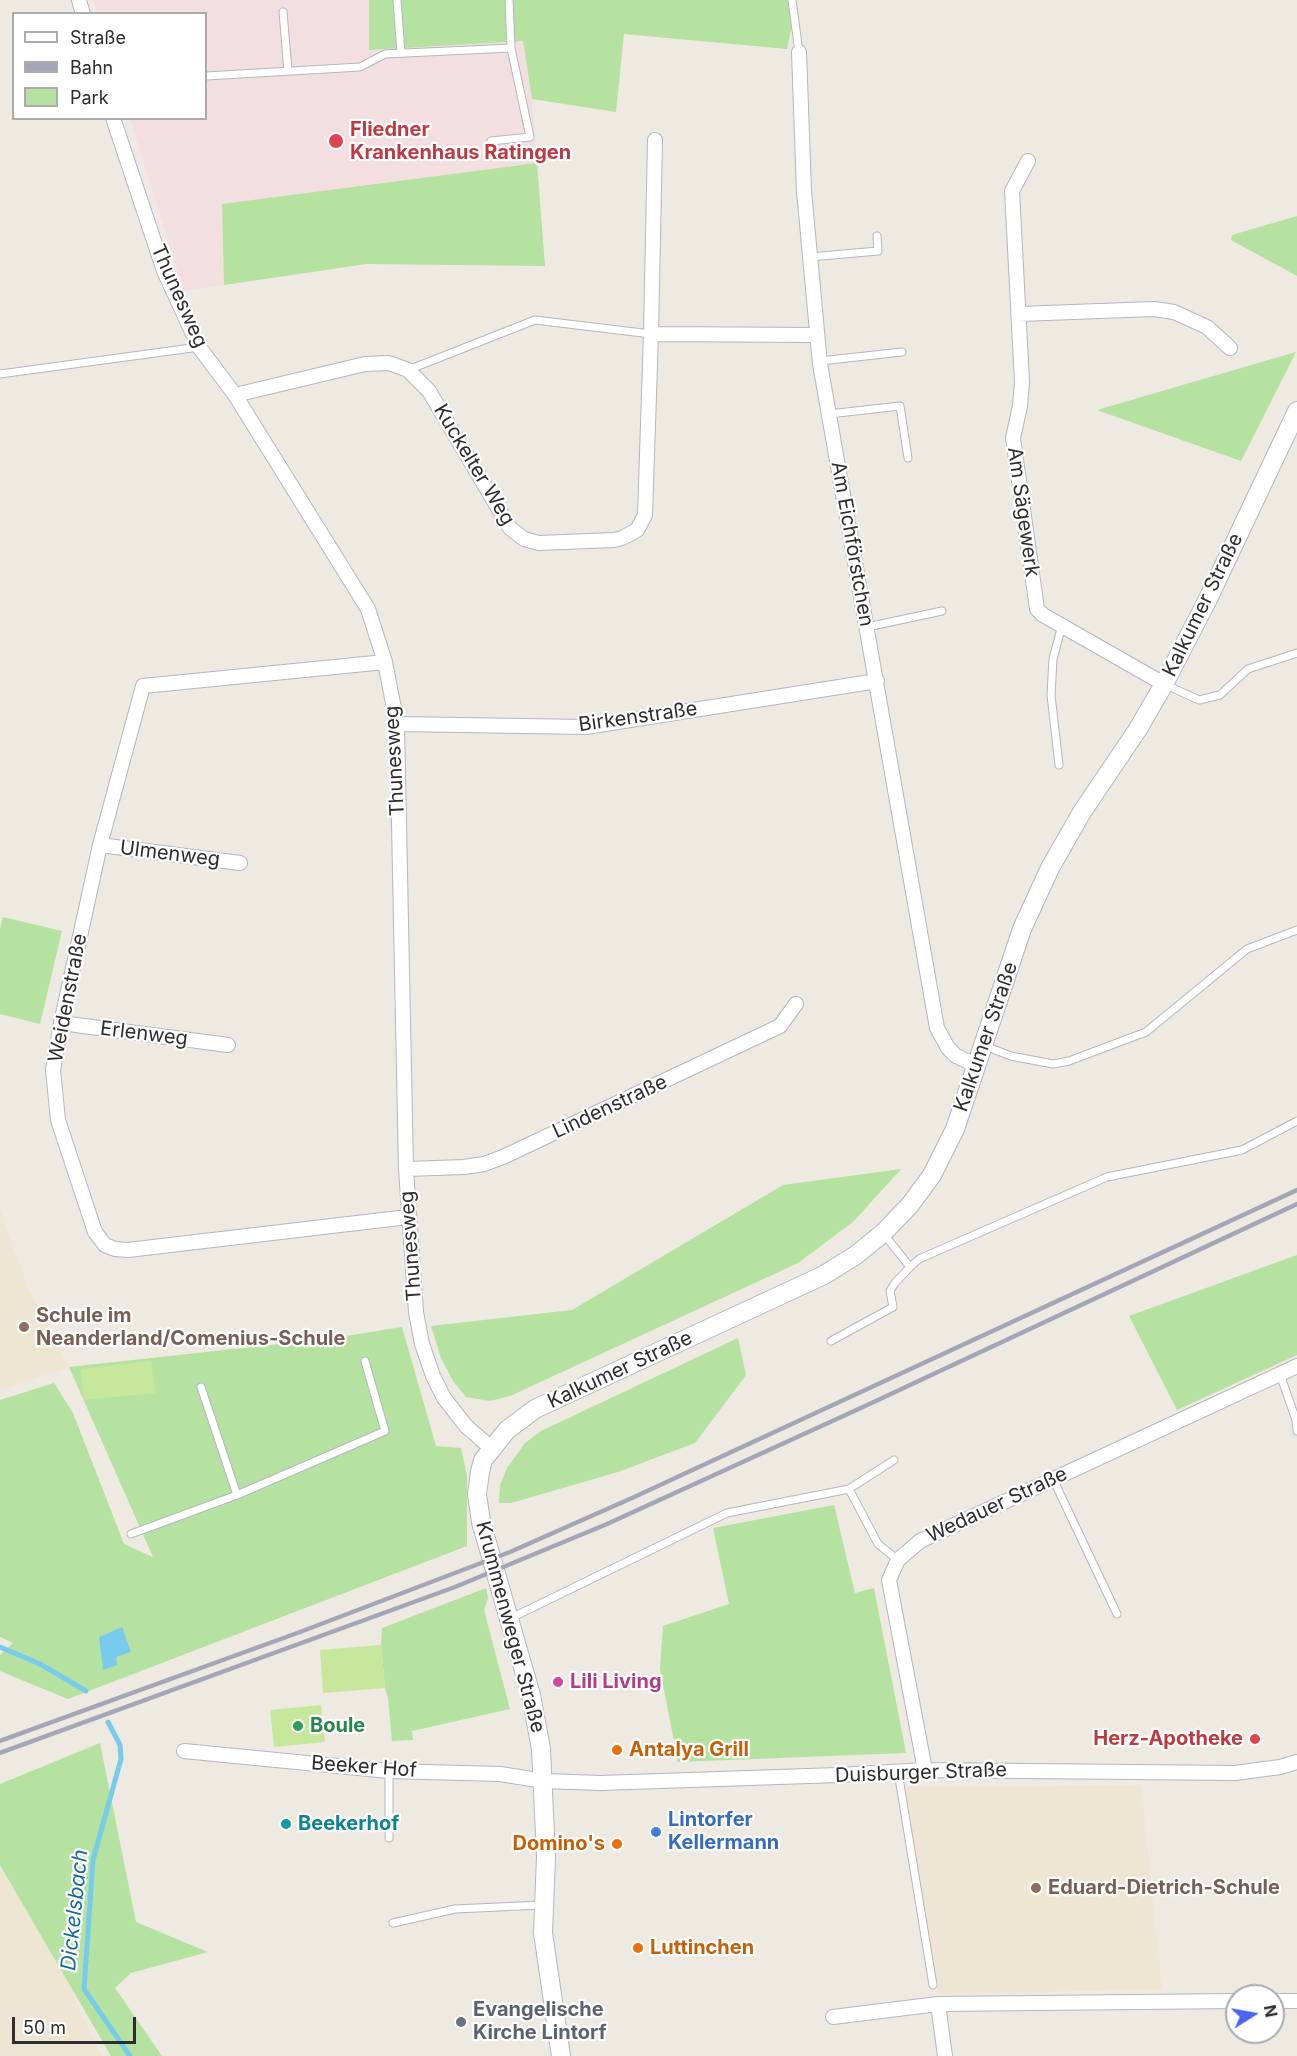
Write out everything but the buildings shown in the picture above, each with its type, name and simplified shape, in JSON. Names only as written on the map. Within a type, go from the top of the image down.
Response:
[{"type":"main road","name":"Kalkumer Straße","points":[[480,1472],[483,1460],[491,1448],[507,1430],[535,1410],[824,1275],[856,1255],[883,1233],[910,1205],[932,1174],[955,1130],[1022,929],[1050,868],[1082,812],[1138,729],[1164,684],[1208,599],[1297,411]]},
{"type":"main road","name":"Krummenweger Straße","points":[[480,1472],[477,1494],[482,1522],[531,1695],[541,1749],[546,1857],[543,1933],[561,2056]]},
{"type":"street","name":"Am Eichförstchen","points":[[799,52],[804,191],[816,335],[829,414],[937,1028],[948,1048],[956,1056],[976,1065]]},
{"type":"street","name":"Thunesweg","points":[[114,120],[164,271],[199,347],[235,395],[368,609],[385,662],[397,724],[406,1169],[416,1312],[422,1344],[433,1376],[444,1398],[465,1426],[491,1448]]},
{"type":"street","name":"Kuckelter Weg","points":[[408,370],[429,391],[510,528],[524,539],[539,543],[614,540],[637,530],[645,515],[656,140]]},
{"type":"street","name":"Am Sägewerk","points":[[1028,161],[1012,191],[1022,382],[1020,406],[1013,438],[1037,609],[1043,615],[1164,684]]},
{"type":"street","points":[[1019,314],[1154,309],[1174,312],[1208,327],[1230,348]]},
{"type":"street","points":[[651,334],[816,335]]},
{"type":"street","points":[[235,395],[365,364],[389,363],[408,370]]},
{"type":"street","name":"Weidenstraße","points":[[385,662],[143,686],[100,845],[53,1070],[58,1120],[95,1232],[105,1245],[128,1250],[408,1217]]},
{"type":"street","name":"Birkenstraße","points":[[397,724],[586,727],[877,681]]},
{"type":"street","name":"Ulmenweg","points":[[100,845],[240,863]]},
{"type":"street","name":"Lindenstraße","points":[[406,1169],[464,1167],[484,1164],[503,1157],[780,1026],[796,1004]]},
{"type":"street","name":"Erlenweg","points":[[61,1023],[228,1045]]},
{"type":"street","name":"Wedauer Straße","points":[[898,1560],[920,1541],[1297,1366]]},
{"type":"street","points":[[898,1560],[889,1580],[925,1770]]},
{"type":"street","name":"Beeker Hof","points":[[184,1751],[389,1771],[500,1774],[544,1781]]},
{"type":"street","name":"Duisburger Straße","points":[[544,1781],[715,1780],[925,1770],[1234,1773],[1280,1767],[1297,1762]]},
{"type":"street","points":[[833,2017],[938,2004],[1225,2001]]},
{"type":"street","points":[[938,2004],[945,2056]]},
{"type":"lane","points":[[397,0],[401,53]]},
{"type":"lane","points":[[491,141],[530,137],[511,48],[509,0]]},
{"type":"lane","name":"Am Eichförstchen","points":[[792,0],[799,52]]},
{"type":"lane","points":[[283,12],[288,71]]},
{"type":"lane","points":[[207,76],[360,67],[385,54],[511,48]]},
{"type":"lane","points":[[810,257],[878,251],[877,236]]},
{"type":"lane","points":[[408,370],[535,320],[651,334]]},
{"type":"lane","points":[[0,374],[199,347]]},
{"type":"lane","points":[[820,361],[902,352]]},
{"type":"lane","points":[[829,414],[900,406],[908,458]]},
{"type":"lane","points":[[867,627],[942,611]]},
{"type":"lane","points":[[1059,765],[1051,695],[1053,659],[1062,625]]},
{"type":"lane","points":[[1164,684],[1198,700],[1220,695],[1248,669],[1297,652]]},
{"type":"lane","points":[[983,1045],[1011,1056],[1033,1061],[1053,1064],[1069,1061],[1146,1032],[1247,949],[1297,930]]},
{"type":"lane","points":[[831,1341],[892,1307],[890,1291],[910,1267],[920,1259],[1107,1177],[1242,1150],[1297,1121]]},
{"type":"lane","points":[[883,1233],[910,1267]]},
{"type":"lane","points":[[130,1534],[237,1495],[385,1431],[365,1361]]},
{"type":"lane","points":[[1280,1374],[1296,1420],[1297,1431]]},
{"type":"lane","points":[[201,1387],[237,1495]]},
{"type":"lane","points":[[509,1619],[727,1514],[849,1489],[894,1460]]},
{"type":"lane","points":[[1053,1479],[1117,1614]]},
{"type":"lane","points":[[849,1489],[878,1544],[898,1560]]},
{"type":"lane","points":[[389,1771],[389,1838]]},
{"type":"lane","points":[[898,1773],[933,1985]]},
{"type":"lane","points":[[393,1923],[455,1909],[544,1905]]},
{"type":"shaded area","name":"Fliedner Krankenhaus Ratingen","points":[[93,0],[521,0],[523,41],[532,99],[545,266],[366,264],[184,291],[130,120],[207,120],[207,12],[97,12]]},
{"type":"shaded area","name":"Schule im Neanderland/Comenius-Schule","points":[[0,1210],[28,1288],[69,1367],[0,1390]]},
{"type":"shaded area","name":"Eduard-Dietrich-Schule","points":[[1141,1785],[1162,1989],[939,1994],[903,1787]]},
{"type":"shaded area","points":[[0,1860],[77,1881],[73,1995],[101,2056],[0,2056]]},
{"type":"green space","points":[[369,0],[789,0],[792,25],[787,49],[624,34],[616,112],[532,99],[523,41],[369,50]]},
{"type":"green space","points":[[537,163],[545,266],[366,264],[224,285],[222,204]]},
{"type":"green space","points":[[1297,216],[1297,276],[1231,240],[1232,235]]},
{"type":"green space","points":[[1296,352],[1241,461],[1097,410]]},
{"type":"green space","points":[[3,917],[62,931],[40,1024],[0,1014],[0,929]]},
{"type":"green space","points":[[901,1169],[854,1221],[798,1263],[510,1396],[490,1401],[466,1397],[453,1381],[441,1358],[431,1326],[572,1310],[783,1185]]},
{"type":"green space","points":[[1297,1255],[1297,1355],[1177,1410],[1129,1316]]},
{"type":"green space","points":[[402,1327],[436,1446],[461,1448],[467,1476],[467,1546],[68,1699],[0,1671],[0,1655],[13,1643],[0,1637],[0,1400],[54,1383],[73,1413],[124,1544],[153,1557],[69,1367],[334,1338]]},
{"type":"green space","points":[[738,1338],[746,1375],[695,1443],[618,1472],[511,1503],[499,1503],[500,1485],[507,1468],[525,1443],[541,1431]]},
{"type":"green space","points":[[151,1361],[155,1393],[84,1400],[81,1369]]},
{"type":"green space","points":[[834,1505],[855,1593],[874,1588],[906,1753],[678,1762],[660,1669],[663,1626],[729,1604],[713,1528]]},
{"type":"green space","points":[[486,1588],[488,1598],[484,1610],[510,1709],[412,1731],[413,1740],[392,1741],[381,1645],[382,1628]]},
{"type":"green space","points":[[381,1645],[385,1688],[323,1693],[320,1650]]},
{"type":"green space","name":"Boule","points":[[321,1705],[325,1742],[274,1747],[270,1710]]},
{"type":"green space","points":[[100,1743],[136,1922],[208,1952],[131,1973],[115,1988],[162,2056],[111,2056],[0,1865],[0,1784]]},
{"type":"water","points":[[122,1627],[131,1652],[116,1657],[117,1665],[103,1670],[99,1637]]},
{"type":"waterway","name":"Dickelsbach","points":[[0,1647],[40,1664],[86,1691]]},
{"type":"waterway","name":"Dickelsbach","points":[[108,1722],[120,1745],[121,1759],[93,1860],[84,1989],[130,2056]]},
{"type":"railway","points":[[0,1741],[300,1632],[510,1552],[632,1498],[1297,1190]]},
{"type":"railway","points":[[0,1753],[455,1587],[607,1524],[1297,1204]]},
{"type":"place","name":"Fliedner Krankenhaus Ratingen","points":[[336,141]]},
{"type":"place","name":"Schule im Neanderland/Comenius-Schule","points":[[24,1327]]},
{"type":"place","name":"Lili Living","points":[[558,1682]]},
{"type":"place","name":"Boule","points":[[298,1726]]},
{"type":"place","name":"Herz-Apotheke","points":[[1255,1739]]},
{"type":"place","name":"Antalya Grill","points":[[617,1750]]},
{"type":"place","name":"Beekerhof","points":[[286,1824]]},
{"type":"place","name":"Lintorfer Kellermann","points":[[656,1832]]},
{"type":"place","name":"Domino's","points":[[617,1844]]},
{"type":"place","name":"Eduard-Dietrich-Schule","points":[[1036,1888]]},
{"type":"place","name":"Luttinchen","points":[[638,1948]]},
{"type":"place","name":"Evangelische Kirche Lintorf","points":[[461,2022]]}]
